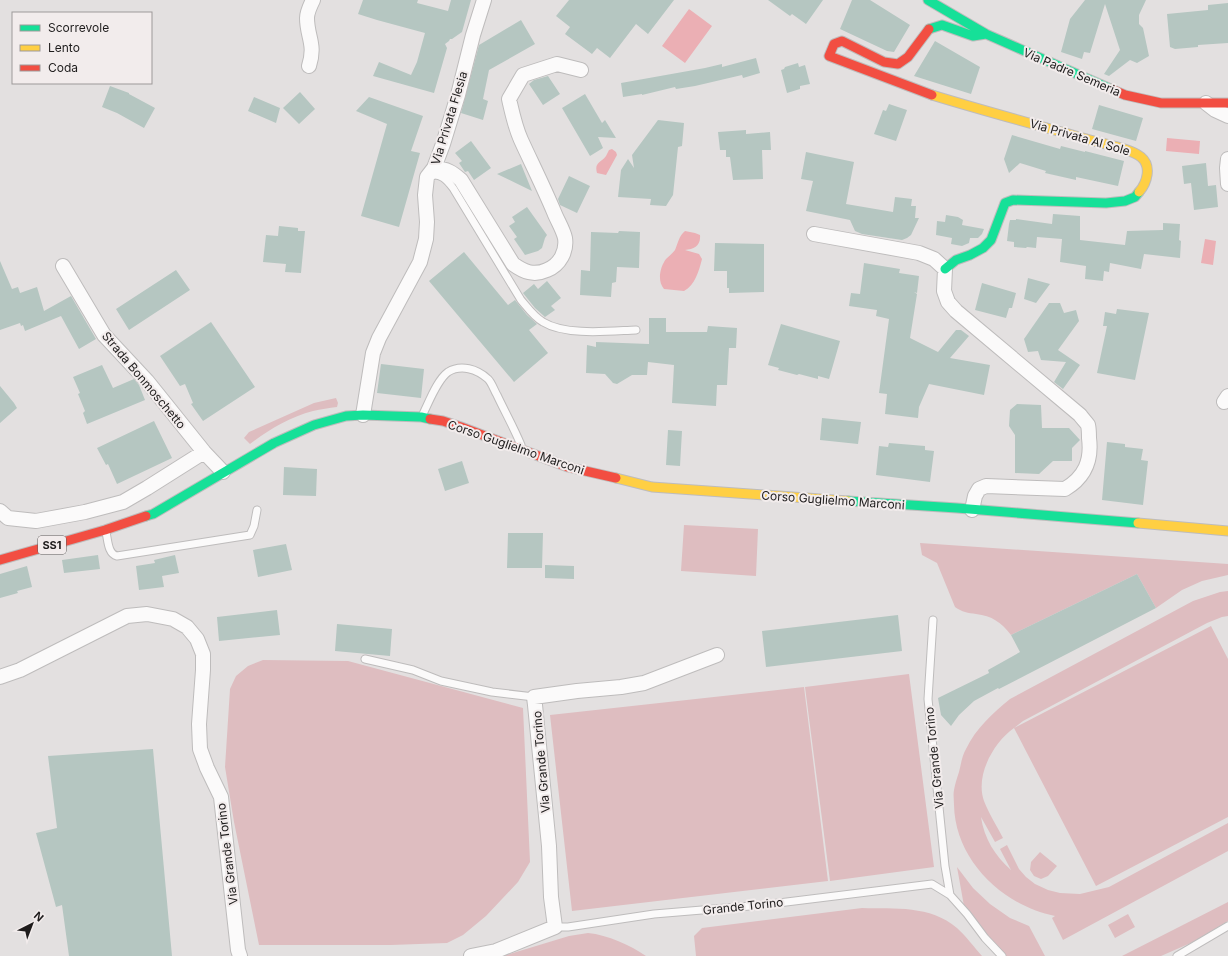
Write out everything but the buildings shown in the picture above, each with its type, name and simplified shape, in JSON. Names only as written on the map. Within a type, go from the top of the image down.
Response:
[{"type":"main road","name":"Via Padre Semeria","points":[[928,0],[986,34],[1125,95],[1161,103],[1228,103]]},
{"type":"main road","name":"Via Privata Al Sole","points":[[945,269],[956,260],[983,248],[991,240],[1005,203],[1013,200],[1106,203],[1125,201],[1135,197],[1142,189],[1146,181],[1148,168],[1143,158],[1134,152],[933,95],[829,56],[834,44],[842,41],[884,62],[898,64],[908,58],[930,28],[942,25],[973,36],[986,34]]},
{"type":"main road","name":"Corso Guglielmo Marconi","points":[[0,560],[105,530],[153,514],[274,443],[314,425],[346,416],[362,415],[421,417],[443,421],[461,426],[568,467],[652,487],[972,510],[1228,531]]},
{"type":"street","points":[[309,66],[312,57],[312,46],[307,18],[313,0]]},
{"type":"street","name":"Via Privata Flesia","points":[[362,415],[373,353],[379,338],[420,262],[426,238],[427,222],[425,195],[458,95],[473,35],[484,0]]},
{"type":"street","points":[[431,173],[444,168],[453,172],[461,180],[513,264],[521,270],[530,273],[540,273],[549,270],[557,264],[562,256],[565,246],[565,237],[520,138],[508,99],[523,75],[557,64],[581,70]]},
{"type":"street","points":[[1206,103],[1215,110],[1228,116]]},
{"type":"street","points":[[1228,159],[1228,184]]},
{"type":"street","points":[[814,234],[919,253],[934,259],[945,269],[944,291],[948,302],[956,311],[1080,415],[1088,426],[1090,458],[1075,483],[1065,489],[986,486],[979,489],[975,496],[972,510]]},
{"type":"street","name":"Strada Bonmoschetto","points":[[63,266],[104,335],[147,381],[204,452],[223,472]]},
{"type":"street","points":[[0,511],[8,518],[36,521],[85,512],[123,502],[204,452]]},
{"type":"street","name":"Via Grande Torino","points":[[0,677],[20,670],[127,616],[147,614],[173,619],[186,627],[197,639],[203,654],[204,670],[199,724],[200,749],[207,768],[221,797],[238,950],[240,956]]},
{"type":"street","name":"Via Grande Torino","points":[[555,927],[551,897],[548,838],[534,697],[644,683],[717,655]]},
{"type":"street","points":[[471,956],[496,951],[555,927]]},
{"type":"lane","points":[[431,173],[432,175],[440,176],[446,180],[453,188],[520,300],[543,322],[560,328],[576,330],[603,332],[636,330]]},
{"type":"lane","points":[[421,417],[439,382],[448,372],[458,368],[468,368],[489,380],[524,451]]},
{"type":"lane","points":[[105,530],[111,552],[113,555],[118,556],[250,534],[254,526],[257,510]]},
{"type":"lane","name":"Via Grande Torino","points":[[933,620],[928,699],[945,866],[950,896]]},
{"type":"lane","points":[[365,659],[413,670],[441,681],[484,691],[534,697]]},
{"type":"lane","name":"Grande Torino","points":[[555,927],[568,927],[654,914],[762,905],[932,884],[950,896]]},
{"type":"lane","points":[[950,896],[1002,956]]},
{"type":"lane","points":[[1177,956],[1228,926]]},
{"type":"shaded area","points":[[689,9],[712,26],[685,63],[662,46]]},
{"type":"shaded area","points":[[1167,138],[1200,141],[1199,154],[1166,151]]},
{"type":"shaded area","points":[[612,149],[617,155],[606,175],[597,173],[597,165],[606,156],[609,150]]},
{"type":"shaded area","points":[[685,231],[700,235],[699,242],[696,246],[685,250],[699,254],[702,259],[698,273],[691,285],[684,291],[664,289],[660,278],[662,266],[666,259],[675,250],[680,237]]},
{"type":"shaded area","points":[[1205,239],[1216,241],[1213,265],[1201,263]]},
{"type":"shaded area","points":[[336,398],[338,403],[337,407],[313,411],[288,420],[250,444],[244,438],[249,432],[314,403]]},
{"type":"shaded area","points":[[684,525],[758,529],[756,576],[681,571]]},
{"type":"shaded area","points":[[920,543],[1228,564],[1228,575],[1202,581],[1182,590],[1156,608],[1137,574],[1011,635],[1000,623],[991,618],[965,612],[955,607],[937,563],[922,555]]},
{"type":"shaded area","points":[[1228,591],[1228,616],[1207,623],[1023,721],[1006,734],[993,751],[984,771],[982,781],[984,801],[1003,838],[995,842],[981,817],[982,825],[995,853],[1005,865],[1011,870],[1000,849],[1007,845],[1019,869],[1035,884],[1048,890],[1060,893],[1080,894],[1109,887],[1228,823],[1228,851],[1063,940],[1052,918],[1055,916],[1036,911],[1017,902],[1000,891],[985,877],[973,862],[963,844],[956,825],[954,792],[963,757],[970,741],[985,721],[1010,699],[1193,601],[1220,592]]},
{"type":"shaded area","points":[[1211,626],[1228,659],[1228,817],[1096,886],[1014,728]]},
{"type":"shaded area","points":[[263,660],[348,661],[523,708],[530,862],[518,882],[486,916],[463,935],[447,943],[391,945],[259,945],[234,822],[225,767],[230,689],[236,676],[248,666]]},
{"type":"shaded area","points":[[909,674],[934,867],[830,881],[805,687]]},
{"type":"shaded area","points":[[804,687],[828,881],[572,911],[550,715]]},
{"type":"shaded area","points":[[1040,852],[1057,866],[1048,876],[1041,879],[1034,876],[1030,870],[1031,862]]},
{"type":"shaded area","points":[[957,867],[973,888],[990,904],[1010,918],[1029,926],[1045,956],[1005,956],[985,936],[964,906]]},
{"type":"shaded area","points":[[1228,902],[1228,921],[1193,942],[1161,956],[1122,956]]},
{"type":"shaded area","points":[[862,908],[912,910],[935,915],[957,928],[982,956],[696,956],[694,936],[702,928]]},
{"type":"shaded area","points":[[1128,914],[1135,927],[1115,938],[1108,925]]},
{"type":"shaded area","points":[[588,933],[618,941],[646,956],[503,956],[569,936]]},
{"type":"traffic: fast","points":[[928,0],[986,34],[1111,89]]},
{"type":"traffic: fast","points":[[929,29],[942,25],[973,36],[986,34]]},
{"type":"traffic: fast","points":[[945,269],[956,260],[983,248],[991,240],[1005,203],[1013,200],[1106,203],[1125,201],[1135,197],[1139,192]]},
{"type":"traffic: fast","points":[[146,516],[153,514],[274,443],[314,425],[346,416],[363,415],[421,417],[430,419]]},
{"type":"traffic: fast","points":[[848,501],[957,508],[1138,523]]},
{"type":"traffic: slow","points":[[932,95],[1130,151],[1141,157],[1146,165],[1146,179],[1139,192]]},
{"type":"traffic: slow","points":[[616,478],[652,487],[848,501]]},
{"type":"traffic: slow","points":[[1138,523],[1228,531]]},
{"type":"traffic: jam","points":[[929,29],[908,57],[898,64],[884,62],[842,41],[834,44],[829,56],[932,95]]},
{"type":"traffic: jam","points":[[1111,89],[1125,95],[1161,103],[1228,103]]},
{"type":"traffic: jam","points":[[430,419],[443,421],[461,427],[568,467],[616,478]]},
{"type":"traffic: jam","points":[[0,560],[105,530],[146,516]]}]
